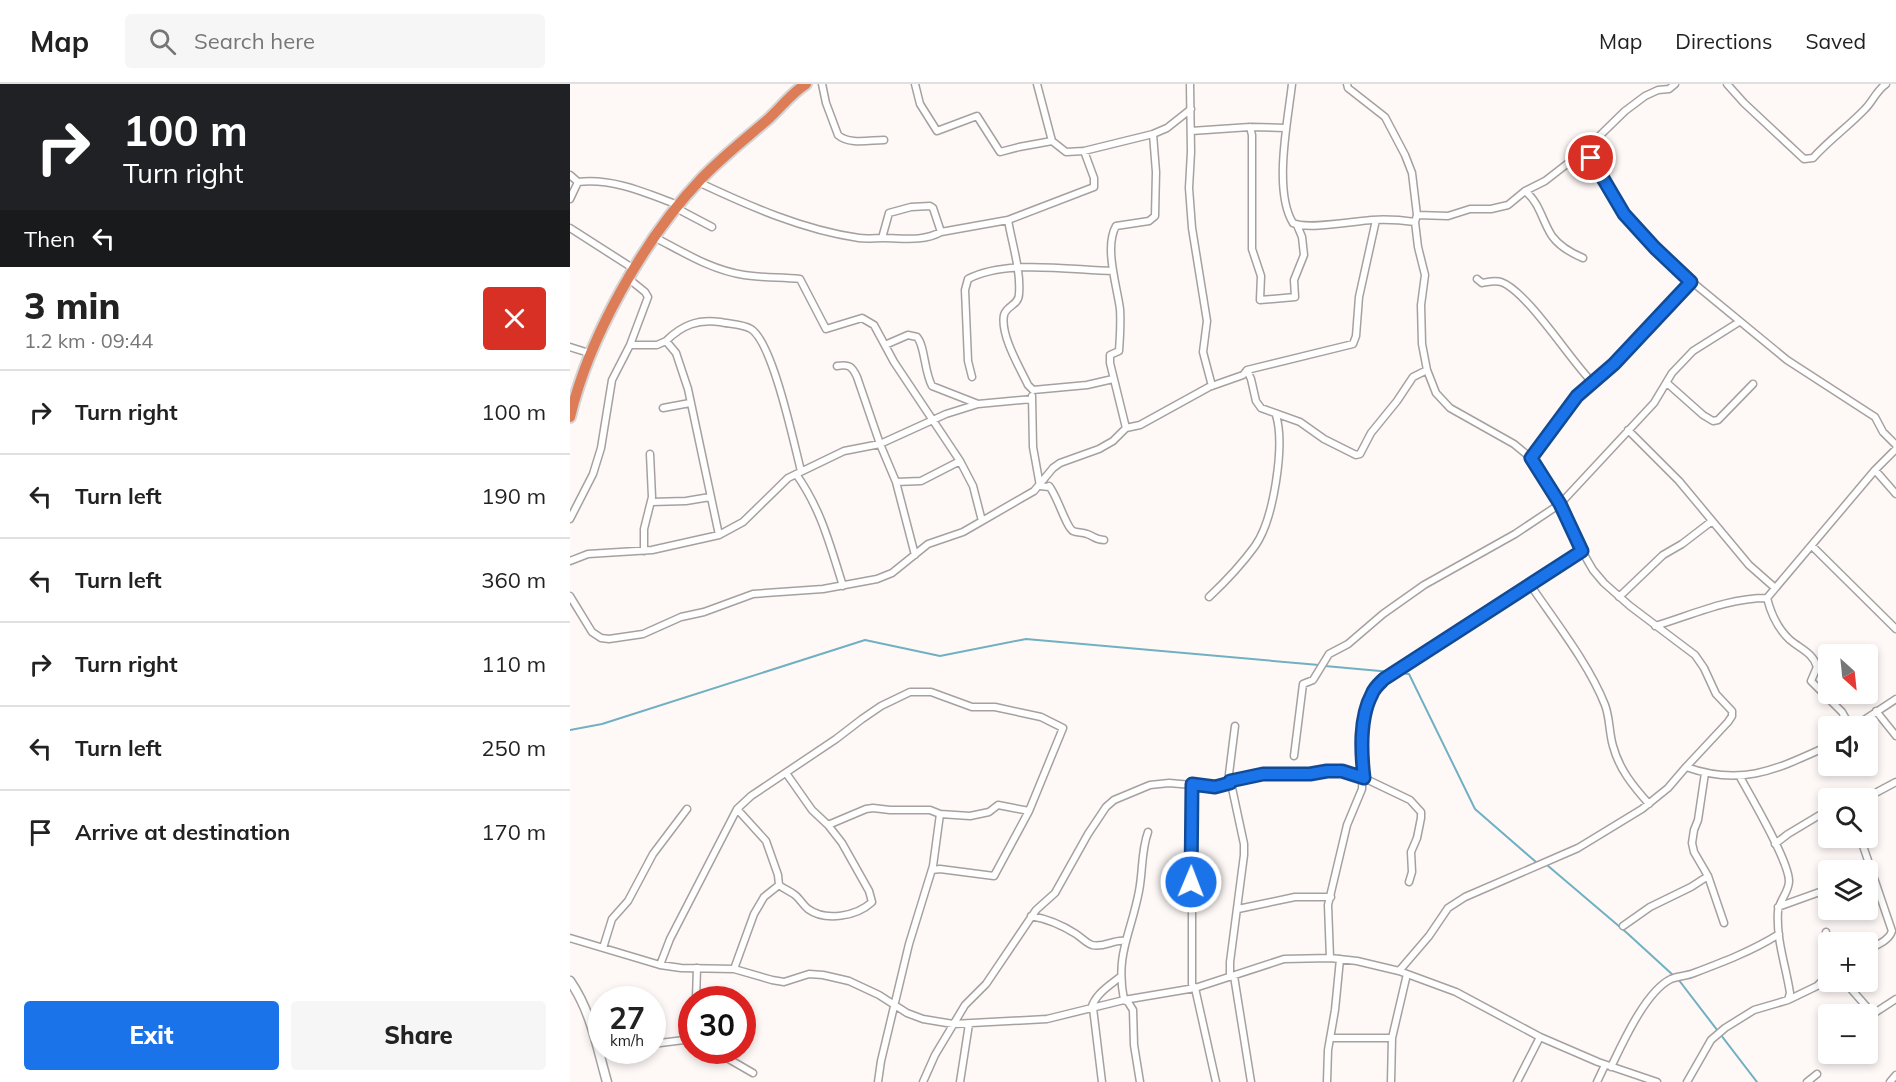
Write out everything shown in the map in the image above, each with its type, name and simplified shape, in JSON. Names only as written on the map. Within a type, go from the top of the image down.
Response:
[{"type":"highway","points":[[570,417],[610,311],[654,237],[698,182],[778,111],[793,89],[806,84]]},
{"type":"main road","points":[[570,981],[580,995],[588,1015]]},
{"type":"main road","points":[[604,1064],[607,1082]]},
{"type":"street","points":[[822,84],[826,103],[838,135],[842,139],[884,140]]},
{"type":"street","points":[[915,84],[920,104],[937,130],[977,116],[1000,152],[1052,141]]},
{"type":"street","points":[[1037,84],[1052,141],[1066,152],[1084,151],[1153,134],[1167,128],[1191,109]]},
{"type":"street","points":[[1190,84],[1189,188],[1192,228],[1207,321],[1203,352],[1212,386]]},
{"type":"street","points":[[1250,127],[1252,135],[1252,249],[1261,276],[1260,300],[1295,297],[1294,280],[1304,255],[1302,237],[1297,225],[1290,218],[1285,201],[1283,168],[1292,84]]},
{"type":"street","points":[[1347,84],[1357,96],[1379,112],[1391,127],[1406,155],[1412,173],[1418,247],[1425,275],[1421,297],[1421,321],[1427,370],[1436,393],[1450,408],[1514,444],[1531,458],[1560,504],[1582,551],[1604,583],[1655,626],[1695,655],[1708,674],[1716,694],[1732,711],[1728,722],[1668,788],[1649,804],[1578,848],[1465,897],[1448,908],[1414,955],[1399,971]]},
{"type":"street","points":[[1297,225],[1448,216],[1470,209],[1499,208],[1509,205],[1525,191],[1545,181],[1581,154],[1625,111],[1645,96],[1658,90],[1669,89],[1675,84]]},
{"type":"street","points":[[1727,84],[1804,159],[1814,158],[1836,134],[1865,110],[1878,90],[1886,84]]},
{"type":"street","points":[[1872,84],[1878,90]]},
{"type":"street","points":[[1191,131],[1250,127],[1286,128]]},
{"type":"street","points":[[1126,428],[1113,379],[1110,355],[1119,351],[1121,324],[1113,271],[1112,239],[1116,226],[1149,221],[1155,216],[1156,172],[1153,134]]},
{"type":"street","points":[[698,182],[744,203],[833,233],[862,238],[918,240],[941,232],[1008,220],[1094,187],[1094,178],[1084,151]]},
{"type":"street","points":[[1581,154],[1591,158],[1596,164],[1624,214],[1638,231],[1691,282],[1787,360],[1875,417],[1883,432],[1896,447],[1812,546],[1774,586],[1767,598],[1773,620],[1789,638],[1815,660],[1817,667],[1812,677],[1813,684],[1844,716]]},
{"type":"street","points":[[570,175],[578,182],[605,182],[622,186],[677,206],[712,227]]},
{"type":"street","points":[[570,199],[578,182]]},
{"type":"street","points":[[1525,191],[1533,197],[1552,235],[1570,253],[1583,258]]},
{"type":"street","points":[[882,238],[889,213],[911,207],[930,206],[933,208],[941,232]]},
{"type":"street","points":[[1008,220],[1020,295],[1004,316],[1005,329],[1018,365],[1033,390]]},
{"type":"street","points":[[570,596],[592,632],[601,638],[609,639],[643,634],[681,617],[704,612],[753,594],[843,586],[877,579],[892,573],[928,544],[963,532],[982,521],[1040,486],[1060,463],[1099,449],[1113,441],[1126,428],[1140,425],[1212,386],[1244,375],[1247,370],[1353,344],[1356,336],[1359,297],[1376,220]]},
{"type":"street","points":[[570,228],[631,274],[648,297],[630,345],[609,388],[606,427],[596,465],[570,519]]},
{"type":"street","points":[[654,237],[705,264],[729,271],[745,275],[800,279],[824,328],[828,329],[862,318],[874,325],[894,362],[960,461],[973,486],[982,521]]},
{"type":"street","points":[[972,377],[968,361],[966,283],[968,279],[975,275],[1017,267],[1113,271]]},
{"type":"street","points":[[1477,279],[1482,283],[1498,281],[1510,286],[1557,338],[1576,366],[1592,382]]},
{"type":"street","points":[[1531,458],[1569,406],[1592,382],[1614,364],[1691,282]]},
{"type":"street","points":[[630,345],[657,345],[666,341],[675,332],[707,320],[752,329],[772,367],[798,473],[822,521],[843,586]]},
{"type":"street","points":[[1294,756],[1303,684],[1313,680],[1329,654],[1348,644],[1383,614],[1424,585],[1515,534],[1560,504],[1654,403],[1672,373],[1693,351],[1739,322]]},
{"type":"street","points":[[885,345],[908,335],[917,337],[921,341],[924,363],[932,386],[978,404]]},
{"type":"street","points":[[666,341],[676,353],[690,403],[719,535]]},
{"type":"street","points":[[570,347],[592,354]]},
{"type":"street","points":[[837,366],[847,364],[855,371],[880,444],[896,482],[915,555]]},
{"type":"street","points":[[1247,370],[1258,405],[1276,415],[1300,422],[1324,439],[1353,454],[1360,454],[1371,433],[1413,378],[1427,370]]},
{"type":"street","points":[[1033,390],[1088,385],[1113,379]]},
{"type":"street","points":[[1667,383],[1703,416],[1713,421],[1718,420],[1753,384]]},
{"type":"street","points":[[1033,390],[1033,447],[1040,486]]},
{"type":"street","points":[[570,561],[588,554],[644,550],[719,535],[743,522],[778,487],[798,473],[844,451],[880,444],[946,414],[978,404],[1032,399]]},
{"type":"street","points":[[663,408],[690,403]]},
{"type":"street","points":[[1209,597],[1224,584],[1260,538],[1279,466],[1279,425],[1276,415]]},
{"type":"street","points":[[1628,430],[1679,481],[1749,565],[1774,586]]},
{"type":"street","points":[[644,550],[644,529],[651,502],[650,454]]},
{"type":"street","points":[[896,482],[921,481],[960,461]]},
{"type":"street","points":[[1875,470],[1896,494]]},
{"type":"street","points":[[1045,478],[1054,492],[1069,528],[1091,535],[1095,540],[1104,540]]},
{"type":"street","points":[[1040,486],[1049,487]]},
{"type":"street","points":[[651,502],[686,501],[710,497]]},
{"type":"street","points":[[1619,597],[1663,555],[1683,544],[1712,521]]},
{"type":"street","points":[[1812,546],[1896,629]]},
{"type":"street","points":[[1330,958],[1328,914],[1347,825],[1359,799],[1364,778],[1362,759],[1365,710],[1372,692],[1384,679],[1582,551]]},
{"type":"street","points":[[1530,583],[1599,692],[1620,765],[1634,787],[1649,804]]},
{"type":"street","points":[[1655,626],[1710,607],[1750,598],[1767,598]]},
{"type":"street","points":[[660,965],[670,939],[737,809],[751,796],[881,706],[910,692],[931,692],[972,707],[995,707],[1041,717],[1063,728],[1029,811],[994,876],[932,870]]},
{"type":"street","points":[[1869,716],[1896,699]]},
{"type":"street","points":[[1876,711],[1896,736]]},
{"type":"street","points":[[1235,726],[1230,782],[1245,844],[1230,962],[1251,1082]]},
{"type":"street","points":[[1686,766],[1705,774],[1740,777],[1790,764],[1818,751]]},
{"type":"street","points":[[923,1082],[926,1071],[952,1024],[965,1005],[986,984],[1031,916],[1055,893],[1106,807],[1114,800],[1150,785],[1169,783],[1215,787],[1263,774],[1310,774],[1327,771],[1342,771],[1364,778],[1410,800],[1420,812],[1417,838],[1411,852],[1412,872],[1409,882]]},
{"type":"street","points":[[779,885],[798,897],[810,910],[835,916],[845,916],[872,902],[864,881],[842,843],[812,810],[786,773]]},
{"type":"street","points":[[1705,774],[1692,843],[1694,852],[1708,876],[1724,923]]},
{"type":"street","points":[[1740,777],[1775,844],[1789,881],[1778,908],[1779,934],[1790,993],[1788,1000]]},
{"type":"street","points":[[1878,792],[1896,782]]},
{"type":"street","points":[[1192,784],[1191,978],[1216,1082]]},
{"type":"street","points":[[828,825],[856,812],[873,808],[930,810],[940,814],[942,812],[970,816],[989,812],[998,805],[1029,811]]},
{"type":"street","points":[[603,948],[612,919],[628,901],[653,854],[687,809]]},
{"type":"street","points":[[737,809],[766,841],[778,875],[779,885]]},
{"type":"street","points":[[878,1082],[909,944],[932,870],[940,814]]},
{"type":"street","points":[[1775,844],[1818,816]]},
{"type":"street","points":[[1140,1082],[1134,1045],[1133,1010],[1124,1000],[1120,977],[1125,941],[1139,890],[1144,844],[1148,832]]},
{"type":"street","points":[[1864,848],[1892,931],[1878,944]]},
{"type":"street","points":[[1623,926],[1650,907],[1708,876]]},
{"type":"street","points":[[734,969],[754,914],[764,897],[779,885]]},
{"type":"street","points":[[1778,908],[1818,893]]},
{"type":"street","points":[[1238,909],[1295,897],[1331,897]]},
{"type":"street","points":[[1031,916],[1044,918],[1063,926],[1088,944],[1096,946],[1119,940],[1125,941]]},
{"type":"street","points":[[1597,1082],[1628,1030],[1653,995],[1670,980],[1756,948],[1779,934]]},
{"type":"street","points":[[570,938],[660,965],[734,969],[784,982],[809,974],[823,975],[849,981],[895,1004],[907,1013],[923,1019],[952,1024],[1047,1019],[1124,1000],[1195,988],[1284,959],[1330,958],[1357,961],[1399,971],[1456,992],[1540,1037],[1608,1066],[1657,1082]]},
{"type":"street","points":[[1327,1082],[1326,1071],[1340,959]]},
{"type":"street","points":[[696,986],[697,968]]},
{"type":"street","points":[[1391,1082],[1392,1038],[1407,974]]},
{"type":"street","points":[[1102,1082],[1093,1002],[1106,987],[1120,977]]},
{"type":"street","points":[[1687,1082],[1711,1040],[1725,1028],[1754,1010],[1788,1000],[1818,985]]},
{"type":"street","points":[[1854,992],[1873,1014],[1896,999]]},
{"type":"street","points":[[960,1082],[969,1024]]},
{"type":"street","points":[[1517,1082],[1540,1037]]},
{"type":"street","points":[[1330,1038],[1392,1038]]},
{"type":"street","points":[[737,1064],[753,1073]]},
{"type":"street","points":[[1807,1082],[1817,1074]]},
{"type":"street","points":[[1890,1082],[1896,1075]]},
{"type":"waterway","points":[[570,730],[602,724],[865,640],[940,656],[1026,639],[1319,665]]},
{"type":"waterway","points":[[1325,666],[1391,672]]},
{"type":"waterway","points":[[1397,673],[1409,674],[1475,809],[1536,862]]},
{"type":"waterway","points":[[1547,865],[1674,976]]},
{"type":"waterway","points":[[1678,979],[1757,1082]]},
{"type":"route","points":[[1191,882],[1192,784],[1215,787],[1230,783],[1230,781],[1263,774],[1310,774],[1327,771],[1342,771],[1364,778],[1362,759],[1365,710],[1372,692],[1384,679],[1458,629],[1582,551],[1560,504],[1531,458],[1538,452],[1577,396],[1614,364],[1691,282],[1638,231],[1624,214],[1591,158]]}]
